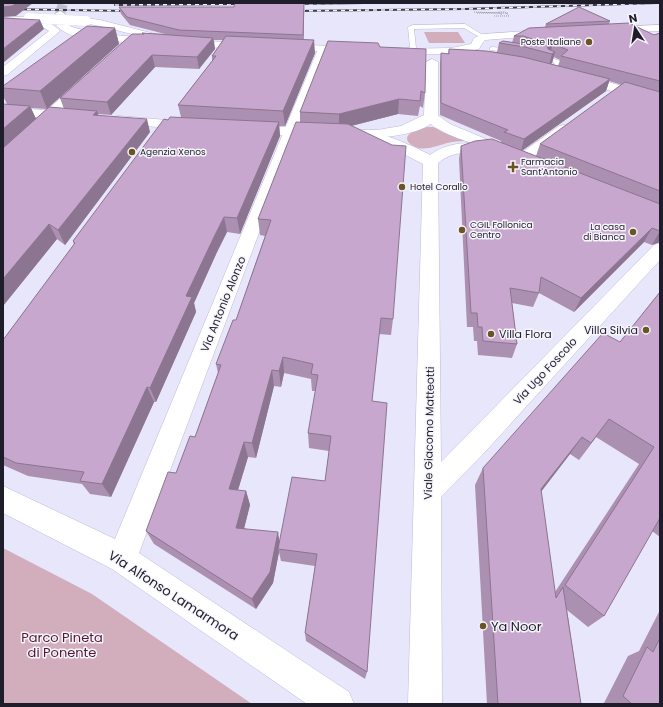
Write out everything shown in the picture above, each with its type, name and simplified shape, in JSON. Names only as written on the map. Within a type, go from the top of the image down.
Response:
[{"type":"street","points":[[60,14],[60,21],[63,26],[74,31],[126,45],[186,43]]},
{"type":"street","points":[[3,17],[86,21],[105,24],[156,38],[186,43]]},
{"type":"street","points":[[3,21],[36,22],[50,26],[55,31],[3,73]]},
{"type":"street","points":[[600,31],[660,28]]},
{"type":"street","points":[[432,62],[444,56],[489,44],[553,33]]},
{"type":"street","points":[[94,36],[186,43],[260,46]]},
{"type":"street","points":[[385,52],[451,51],[474,47],[478,40],[519,56]]},
{"type":"street","points":[[209,44],[218,47],[220,52],[229,47],[247,46]]},
{"type":"street","points":[[471,48],[474,53],[489,44]]},
{"type":"street","points":[[274,47],[370,51]]},
{"type":"street","name":"Via Antonio Alonzo","points":[[122,559],[323,49]]},
{"type":"street","points":[[400,52],[424,57],[432,62]]},
{"type":"street","points":[[431,117],[432,62]]},
{"type":"street","points":[[535,66],[660,100]]},
{"type":"street","points":[[3,159],[93,76]]},
{"type":"street","points":[[604,99],[618,89]]},
{"type":"street","points":[[3,111],[81,117]]},
{"type":"street","points":[[364,136],[405,129],[424,122],[431,117]]},
{"type":"street","points":[[431,117],[445,127],[528,162],[572,122]]},
{"type":"street","points":[[109,119],[165,125],[202,126]]},
{"type":"street","points":[[238,128],[364,136],[402,145],[414,150],[431,162],[445,151],[456,148],[468,146],[497,149]]},
{"type":"street","name":"Viale Giacomo Matteotti","points":[[425,704],[431,162]]},
{"type":"street","name":"Via Ugo Foscolo","points":[[428,492],[474,446],[660,249]]},
{"type":"street","name":"Via Alfonso Lamarmora","points":[[3,499],[91,542],[122,559],[337,704]]},
{"type":"lane","points":[[400,52],[413,48],[410,28],[413,26],[465,26],[489,44]]},
{"type":"lane","points":[[547,58],[560,62],[548,70]]},
{"type":"path","points":[[490,12],[491,14],[500,13],[502,15],[493,15],[494,16],[509,16],[505,12],[490,12],[477,13],[509,13]]},
{"type":"green space","points":[[424,32],[458,32],[465,43],[429,43]]},
{"type":"green space","points":[[427,127],[433,127],[468,141],[447,143],[430,148],[419,148],[409,143],[407,140],[410,134]]},
{"type":"green space","name":"Parco Pineta di Ponente","points":[[3,548],[92,594],[252,704],[3,704]]},
{"type":"building","points":[[3,3],[17,3],[12,6],[3,7]]},
{"type":"building","points":[[235,3],[304,3],[303,35],[179,30],[127,17],[119,7],[234,7]]},
{"type":"building","points":[[579,7],[610,21],[546,24]]},
{"type":"building","points":[[3,18],[40,20],[3,49]]},
{"type":"building","points":[[629,23],[654,35],[660,33],[660,81],[561,56],[568,50],[553,44],[547,46],[548,49],[555,52],[552,54],[525,47],[499,43],[503,41],[536,46],[540,43],[539,41],[523,36],[514,36],[529,28]]},
{"type":"building","points":[[87,26],[115,28],[40,91],[3,88],[3,86]]},
{"type":"building","points":[[142,33],[213,38],[197,57],[152,55],[107,102],[60,98],[132,34],[144,34]]},
{"type":"building","points":[[226,36],[314,40],[283,111],[178,105],[216,56],[212,56]]},
{"type":"building","points":[[328,41],[378,43],[380,47],[426,49],[425,93],[421,91],[420,101],[399,99],[339,114],[300,112]]},
{"type":"building","points":[[449,49],[486,51],[523,57],[610,79],[524,139],[504,132],[508,130],[441,103],[441,53],[449,54]]},
{"type":"building","points":[[625,82],[660,92],[660,191],[540,144]]},
{"type":"building","points":[[3,104],[30,106],[3,129]]},
{"type":"building","points":[[49,107],[97,111],[93,115],[147,119],[58,230],[49,224],[3,279],[3,148]]},
{"type":"building","points":[[170,117],[279,122],[237,218],[224,217],[214,237],[186,296],[192,297],[150,388],[147,387],[102,484],[80,481],[84,472],[16,463],[3,457],[3,340],[75,243],[73,241],[164,119],[168,120]]},
{"type":"building","points":[[296,122],[348,124],[392,145],[406,146],[393,319],[381,318],[372,401],[387,403],[367,672],[305,633],[317,554],[278,549],[292,477],[325,481],[331,436],[308,433],[318,375],[311,374],[313,364],[283,357],[279,371],[272,370],[252,443],[244,442],[229,489],[246,491],[236,528],[278,532],[270,572],[252,599],[146,531],[168,472],[176,473],[190,436],[195,437],[221,365],[216,364],[233,320],[236,320],[271,220],[258,219]]},
{"type":"building","points":[[492,139],[660,204],[660,231],[652,228],[581,298],[541,277],[539,293],[510,288],[517,344],[483,341],[482,327],[478,327],[477,313],[471,313],[461,146],[475,141]]},
{"type":"building","points":[[660,292],[660,518],[604,616],[565,585],[654,447],[609,419],[591,443],[582,437],[541,489],[556,598],[563,587],[581,704],[498,704],[483,468],[603,333],[620,342]]},
{"type":"building","points":[[660,638],[660,704],[632,704],[623,696],[647,647],[653,652]]},
{"type":"tunnel","points":[[60,14],[63,3]]},
{"type":"railway","points":[[293,4],[365,3]]},
{"type":"railway","points":[[293,11],[465,9],[657,3]]},
{"type":"railway","points":[[115,5],[245,4]]},
{"type":"railway","points":[[3,9],[131,11]]},
{"type":"place","name":"Poste Italiane","points":[[589,42]]},
{"type":"place","name":"Agenzia Xenos","points":[[132,152]]},
{"type":"place","name":"Farmacia Sant'Antonio","points":[[513,167]]},
{"type":"place","name":"Hotel Corallo","points":[[402,187]]},
{"type":"place","name":"CGIL Follonica Centro","points":[[462,230]]},
{"type":"place","name":"La casa di Bianca","points":[[633,232]]},
{"type":"place","name":"Villa Silvia","points":[[646,330]]},
{"type":"place","name":"Villa Flora","points":[[491,334]]},
{"type":"place","name":"Ya Noor","points":[[483,626]]}]
